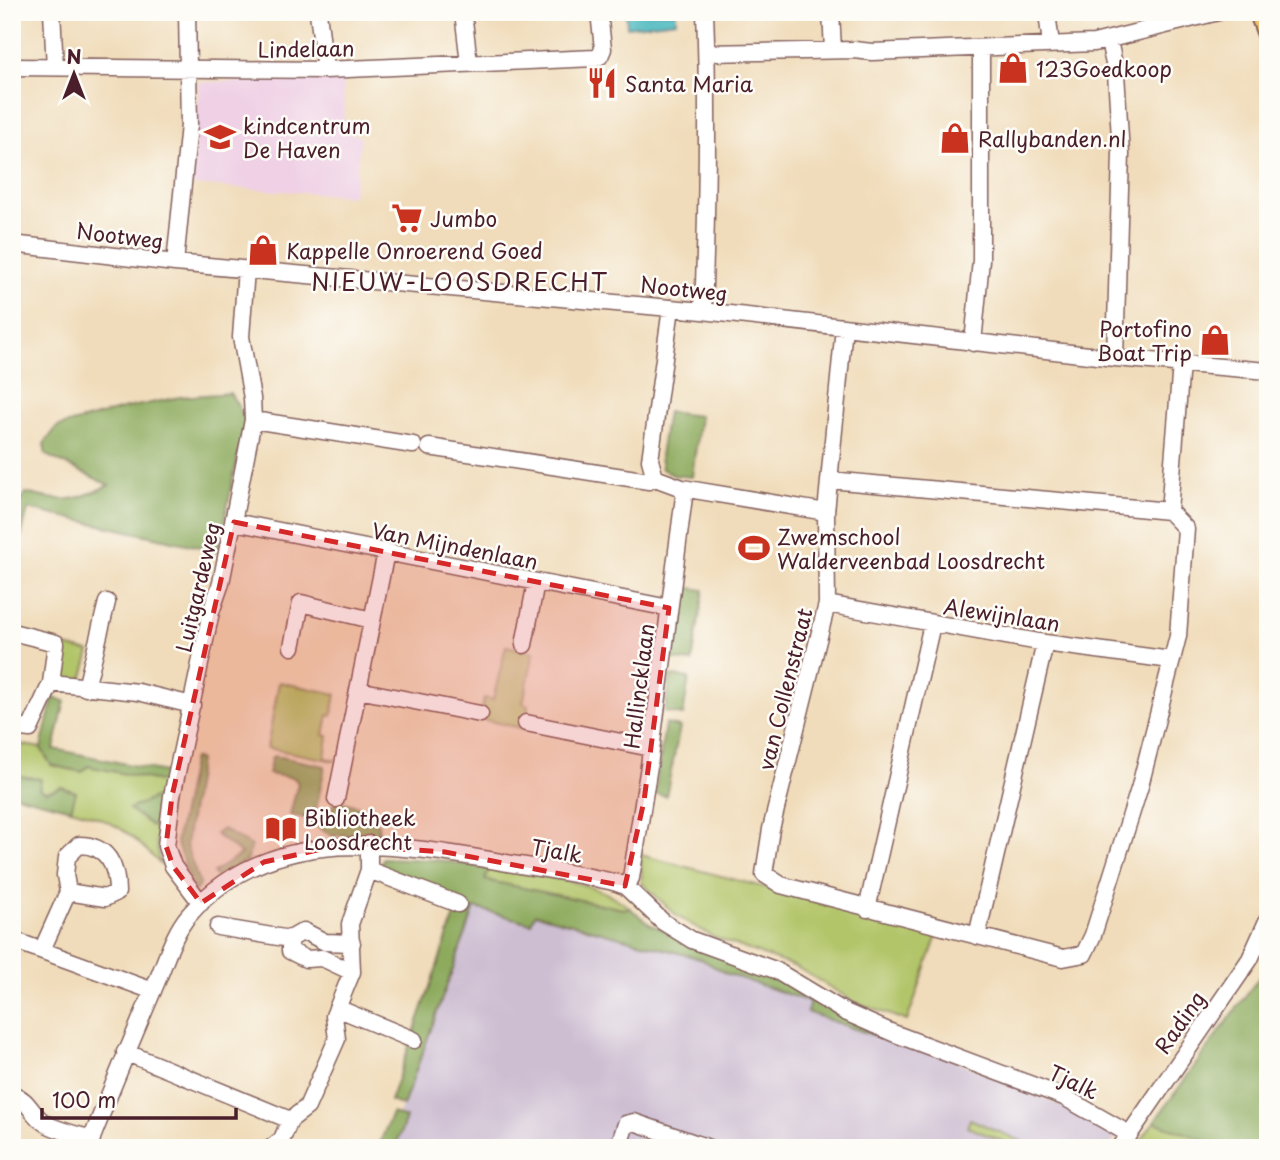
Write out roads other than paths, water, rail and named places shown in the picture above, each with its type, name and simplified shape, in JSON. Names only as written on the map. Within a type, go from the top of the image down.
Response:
[{"type":"main road","points":[[1259,12],[1268,36]]},
{"type":"street","points":[[52,12],[55,68]]},
{"type":"street","points":[[175,263],[189,125],[187,12]]},
{"type":"street","points":[[318,12],[325,70]]},
{"type":"street","points":[[463,12],[469,63]]},
{"type":"street","name":"Lindelaan","points":[[12,68],[325,70],[600,56],[603,50],[598,12]]},
{"type":"street","points":[[704,311],[708,181],[705,12]]},
{"type":"street","points":[[831,12],[833,50]]},
{"type":"street","points":[[1046,12],[1051,45]]},
{"type":"street","points":[[706,53],[981,49],[1109,41],[1218,12]]},
{"type":"street","points":[[1109,41],[1116,73],[1121,154],[1115,358]]},
{"type":"street","points":[[973,343],[981,260],[981,49]]},
{"type":"street","name":"Nootweg","points":[[12,244],[175,263],[704,311],[973,343],[1268,371]]},
{"type":"street","name":"Luitgardeweg","points":[[201,903],[173,866],[166,846],[172,796],[234,522],[253,420],[252,398],[241,337],[246,269]]},
{"type":"street","points":[[654,478],[650,460],[671,308]]},
{"type":"street","name":"van Collenstraat","points":[[844,327],[827,512],[827,604],[771,830],[764,874],[781,885],[867,909]]},
{"type":"street","points":[[1169,511],[1181,364]]},
{"type":"street","points":[[253,420],[649,481],[654,478],[685,489],[827,512]]},
{"type":"street","points":[[830,480],[1169,511],[1186,529],[1178,636],[1140,786],[1093,935],[1084,954],[1063,958],[867,909],[932,624]]},
{"type":"street","name":"Hallincklaan","points":[[625,886],[631,878],[651,748],[685,489]]},
{"type":"street","name":"Van Mijndenlaan","points":[[234,522],[669,608]]},
{"type":"street","points":[[336,799],[386,552]]},
{"type":"street","points":[[524,645],[536,582]]},
{"type":"street","points":[[86,688],[107,602]]},
{"type":"street","points":[[292,647],[300,603],[372,620]]},
{"type":"street","name":"Alewijnlaan","points":[[827,604],[1045,643],[1171,660]]},
{"type":"street","points":[[12,632],[56,643],[51,683],[30,729],[12,727]]},
{"type":"street","points":[[976,936],[1045,643]]},
{"type":"street","points":[[51,683],[138,692],[192,705]]},
{"type":"street","points":[[358,690],[480,714]]},
{"type":"street","points":[[526,723],[651,748]]},
{"type":"street","name":"Tjalk","points":[[90,1144],[125,1052],[187,916],[221,885],[264,862],[314,848],[340,845],[445,852],[607,880],[625,886],[663,922],[692,940],[775,970],[845,1012],[892,1033],[1064,1097],[1125,1141]]},
{"type":"street","points":[[271,1148],[282,1139],[290,1120],[307,1107],[337,1039],[334,1016],[352,972],[350,925],[369,870],[369,845]]},
{"type":"street","points":[[369,870],[458,904]]},
{"type":"street","points":[[43,950],[68,892]]},
{"type":"street","name":"Rading","points":[[1125,1141],[1250,959],[1268,919]]},
{"type":"street","points":[[218,927],[290,939],[304,931],[326,942],[352,943]]},
{"type":"street","points":[[290,939],[290,951],[306,959],[322,958],[352,972]]},
{"type":"street","points":[[12,945],[21,943],[43,950],[153,991]]},
{"type":"street","points":[[337,1008],[414,1040]]},
{"type":"street","points":[[125,1052],[290,1120]]},
{"type":"street","points":[[12,1094],[20,1097],[32,1108],[42,1122],[90,1144]]},
{"type":"street","points":[[618,1148],[626,1124],[634,1122],[709,1148]]},
{"type":"water","points":[[626,12],[676,12],[676,21],[627,27]]},
{"type":"place","name":"123Goedkoop","points":[[1013,68]]},
{"type":"place","name":"Santa Maria","points":[[602,83]]},
{"type":"place","name":"kindcentrum De Haven","points":[[220,137]]},
{"type":"place","name":"Rallybanden.nl","points":[[955,138]]},
{"type":"place","name":"Jumbo","points":[[407,218]]},
{"type":"place","name":"Kappelle Onroerend Goed","points":[[263,250]]},
{"type":"place","name":"Portofino Boat Trip","points":[[1215,340]]},
{"type":"place","name":"Zwemschool Walderveenbad Loosdrecht","points":[[754,548]]},
{"type":"place","name":"Bibliotheek Loosdrecht","points":[[281,829]]},
{"type":"district","name":"NIEUW-LOOSDRECHT","points":[[460,281]]}]
